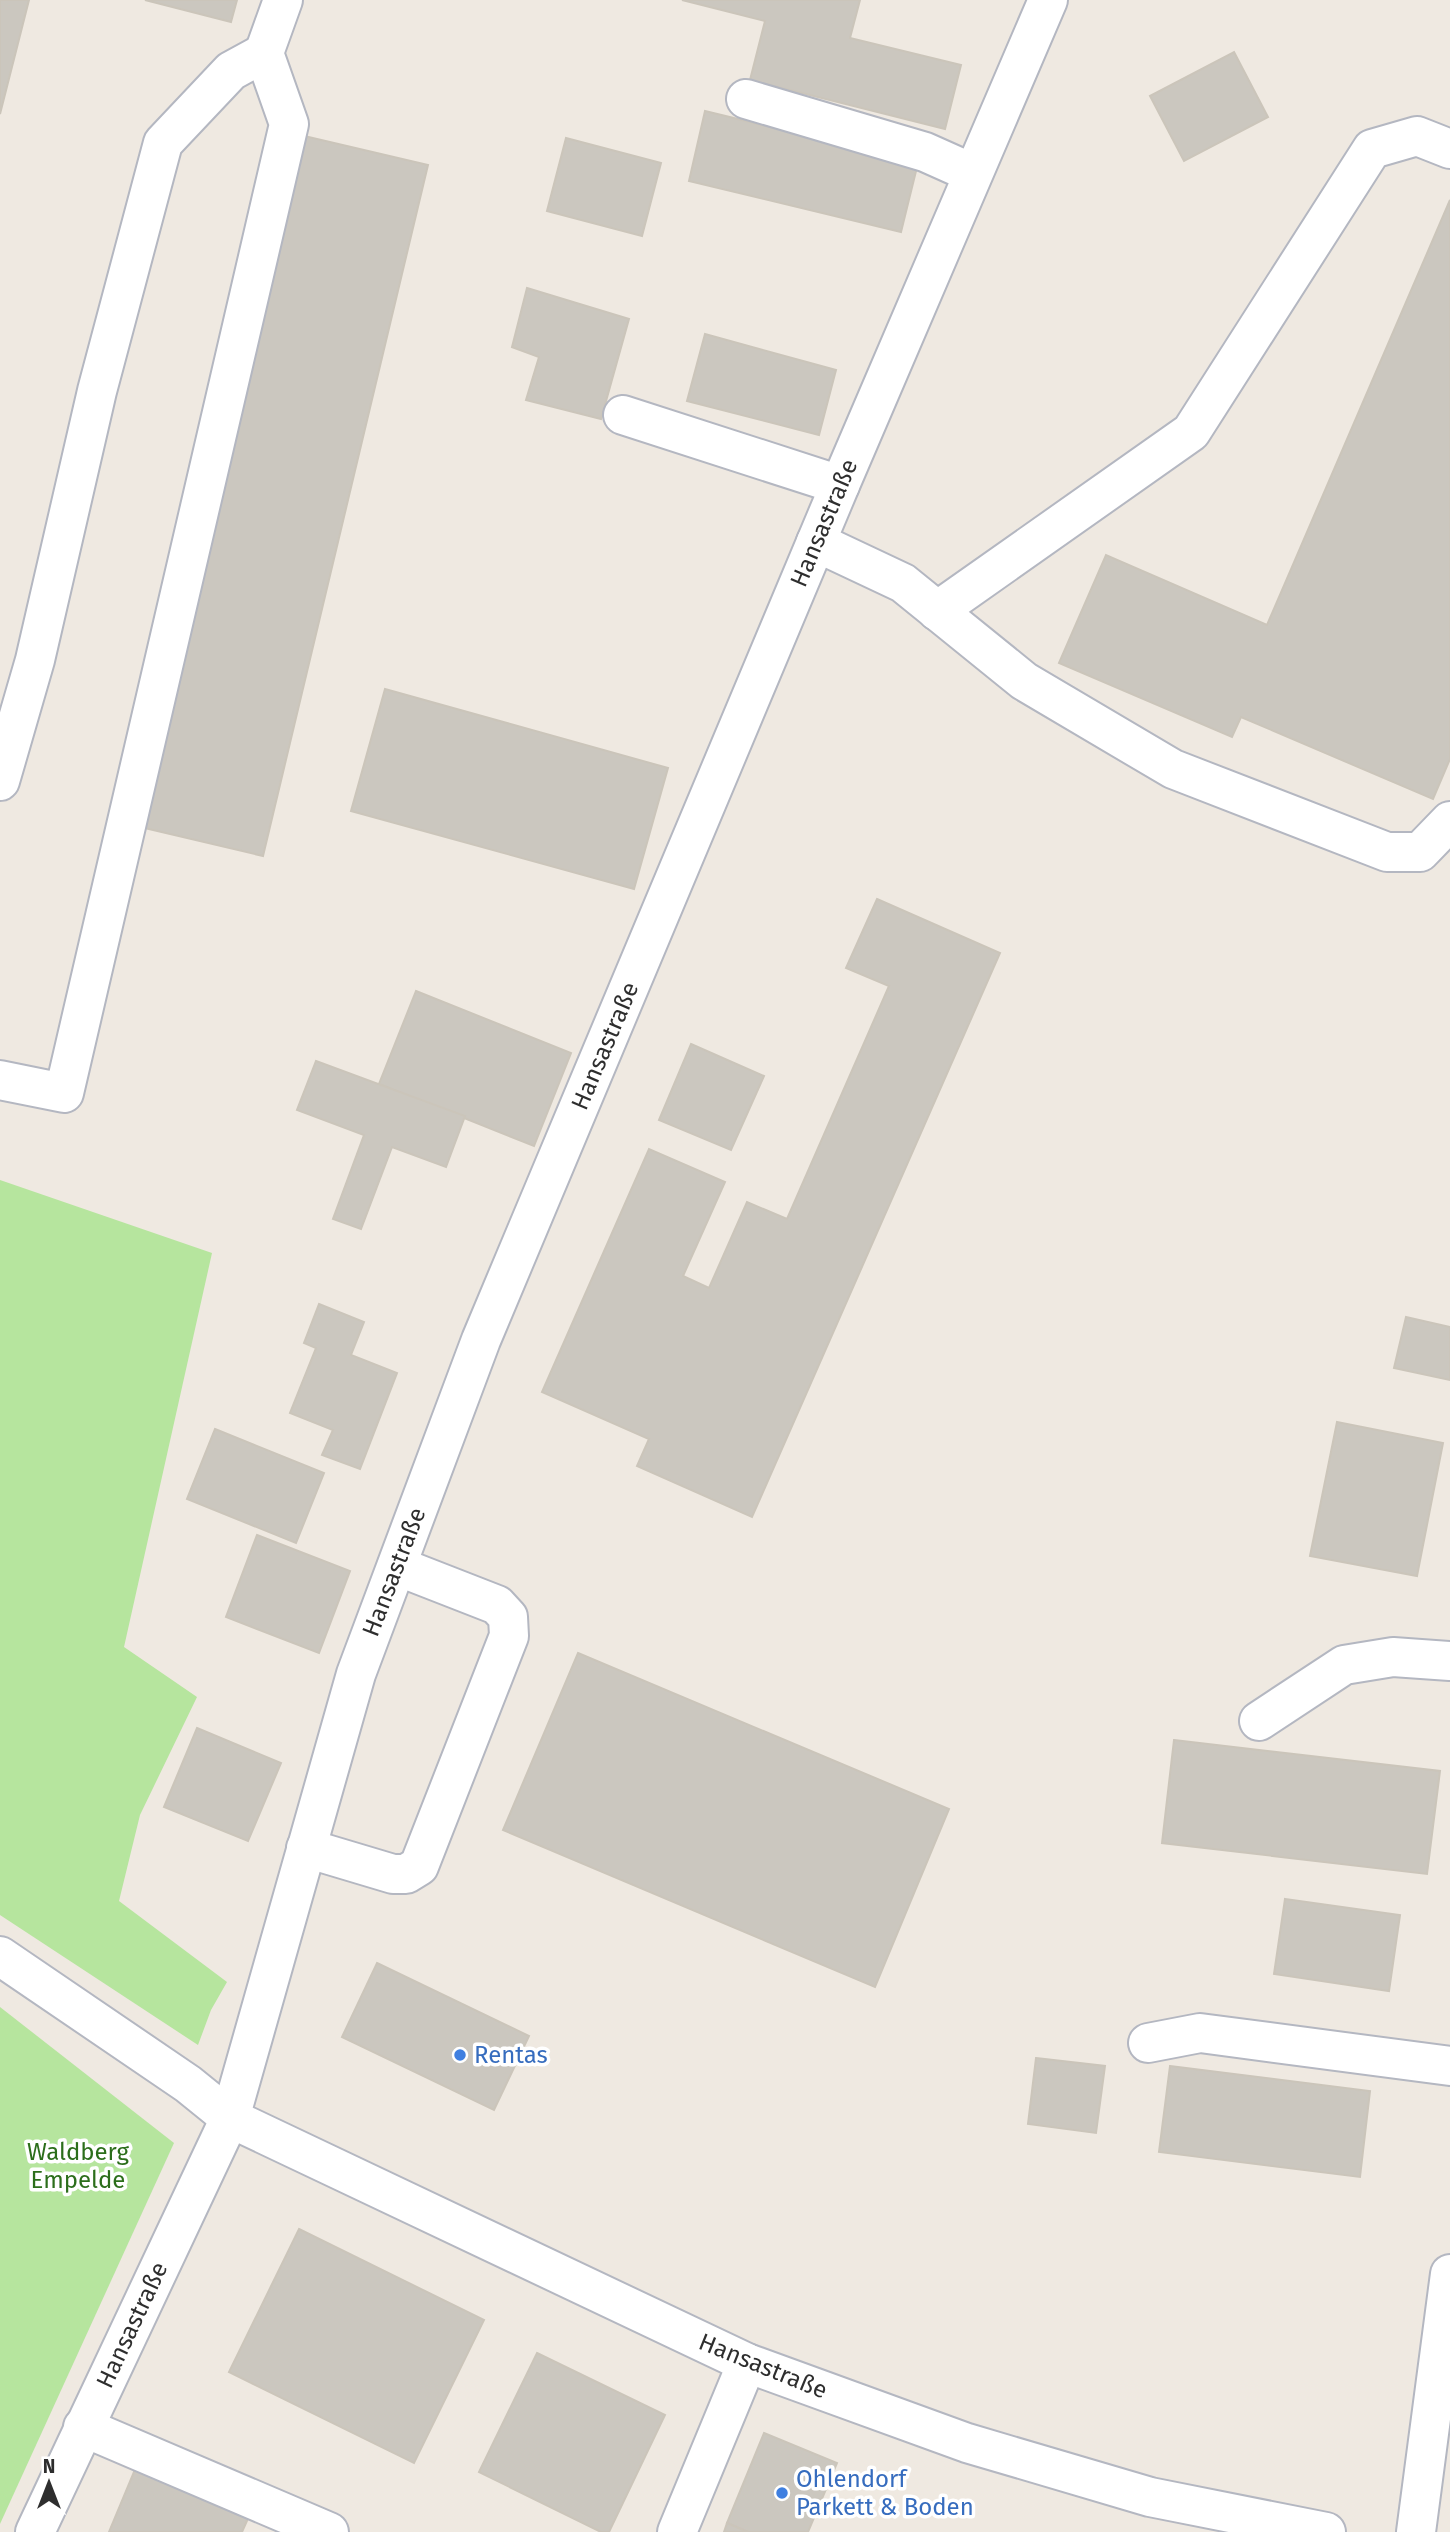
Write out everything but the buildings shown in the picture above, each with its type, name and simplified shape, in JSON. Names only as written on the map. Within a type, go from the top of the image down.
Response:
[{"type":"street","points":[[0,1080],[64,1093],[289,124],[264,53],[283,0]]},
{"type":"street","name":"Hansastraße","points":[[34,2532],[229,2118],[356,1674],[481,1340],[972,173],[1048,0]]},
{"type":"street","points":[[0,782],[35,660],[97,391],[163,143],[231,71],[264,53]]},
{"type":"street","points":[[746,99],[925,152],[972,173]]},
{"type":"street","points":[[937,611],[1191,432],[1372,149],[1417,136],[1450,149]]},
{"type":"street","points":[[623,415],[840,485]]},
{"type":"street","points":[[817,542],[903,583],[1024,681],[1173,769],[1387,852],[1420,852],[1450,821]]},
{"type":"street","points":[[306,1848],[393,1874],[406,1874],[419,1866],[509,1636],[508,1617],[497,1605],[397,1566]]},
{"type":"street","points":[[1259,1721],[1344,1665],[1393,1657],[1450,1661]]},
{"type":"street","points":[[0,1956],[188,2084],[229,2118]]},
{"type":"street","points":[[1148,2043],[1200,2033],[1450,2066]]},
{"type":"street","name":"Hansastraße","points":[[229,2118],[747,2363],[967,2444],[1150,2497],[1326,2532]]},
{"type":"street","points":[[1416,2532],[1450,2274]]},
{"type":"street","points":[[677,2532],[747,2363]]},
{"type":"street","points":[[83,2427],[329,2532]]},
{"type":"green space","points":[[0,1180],[212,1253],[124,1647],[197,1697],[140,1815],[119,1901],[227,1982],[211,2010],[198,2045],[0,1915]]},
{"type":"green space","name":"Waldberg Empelde","points":[[0,2007],[174,2143],[0,2524]]},
{"type":"place","name":"Rentas","points":[[460,2055]]},
{"type":"place","name":"Ohlendorf Parkett & Boden","points":[[782,2493]]}]
